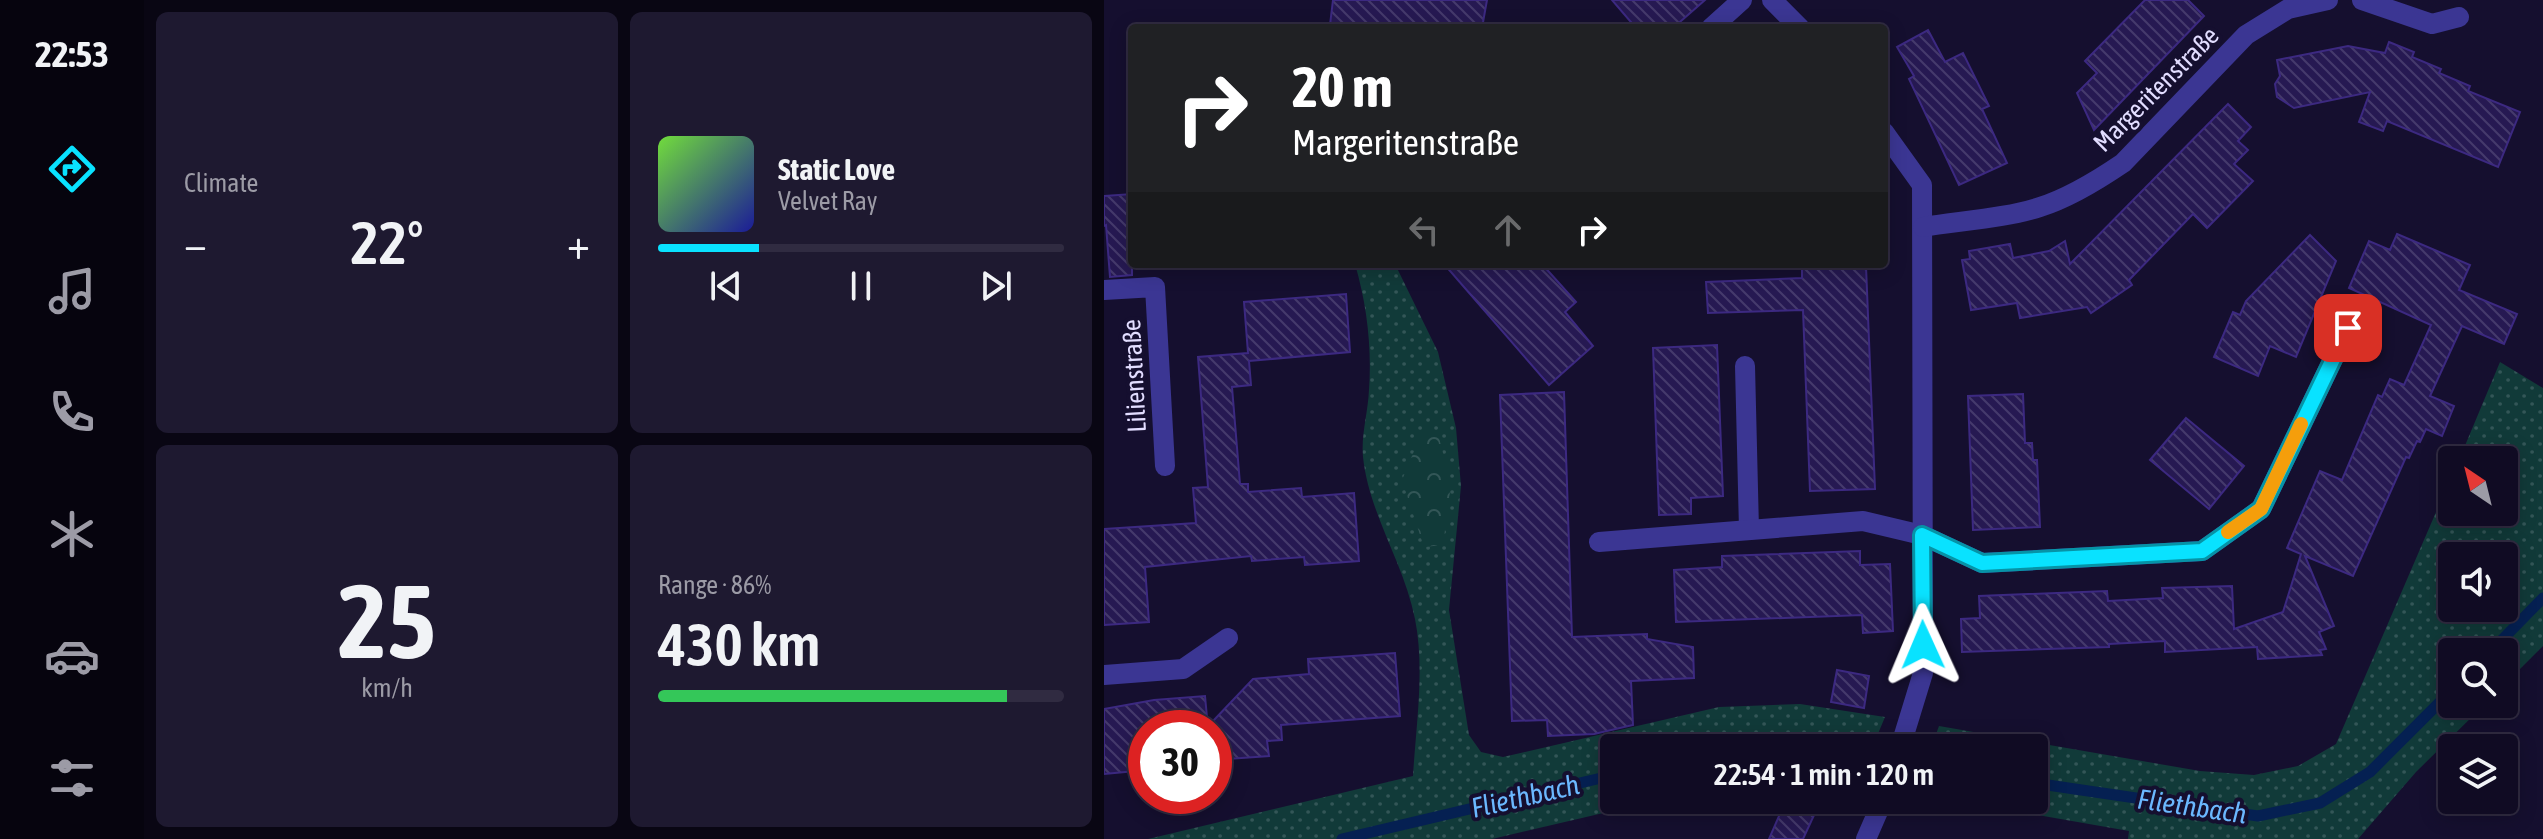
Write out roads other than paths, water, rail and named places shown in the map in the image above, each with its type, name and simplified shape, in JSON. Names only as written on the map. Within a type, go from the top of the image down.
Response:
[{"type":"street","points":[[1715,24],[1742,0]]},
{"type":"street","points":[[1772,0],[1796,24]]},
{"type":"street","name":"Margeritenstraße","points":[[1923,227],[2036,209],[2056,202],[2123,163],[2246,35],[2288,9],[2328,0]]},
{"type":"street","points":[[2362,0],[2432,24],[2459,17]]},
{"type":"street","points":[[1888,138],[1922,185],[1923,673],[1904,734]]},
{"type":"street","name":"Lilienstraße","points":[[1104,290],[1155,287],[1165,466]]},
{"type":"street","points":[[1599,542],[1863,521],[1922,535],[1982,563],[2202,551],[2261,509],[2348,328]]},
{"type":"street","points":[[1745,366],[1749,530]]},
{"type":"street","points":[[1104,675],[1183,669],[1228,638]]},
{"type":"street","points":[[1866,839],[1877,814]]},
{"type":"waterway","name":"Fliethbach","points":[[2504,638],[2543,598]]},
{"type":"waterway","name":"Fliethbach","points":[[2048,785],[2258,816],[2320,803],[2370,772],[2438,704]]},
{"type":"waterway","name":"Fliethbach","points":[[1342,839],[1600,778]]}]
